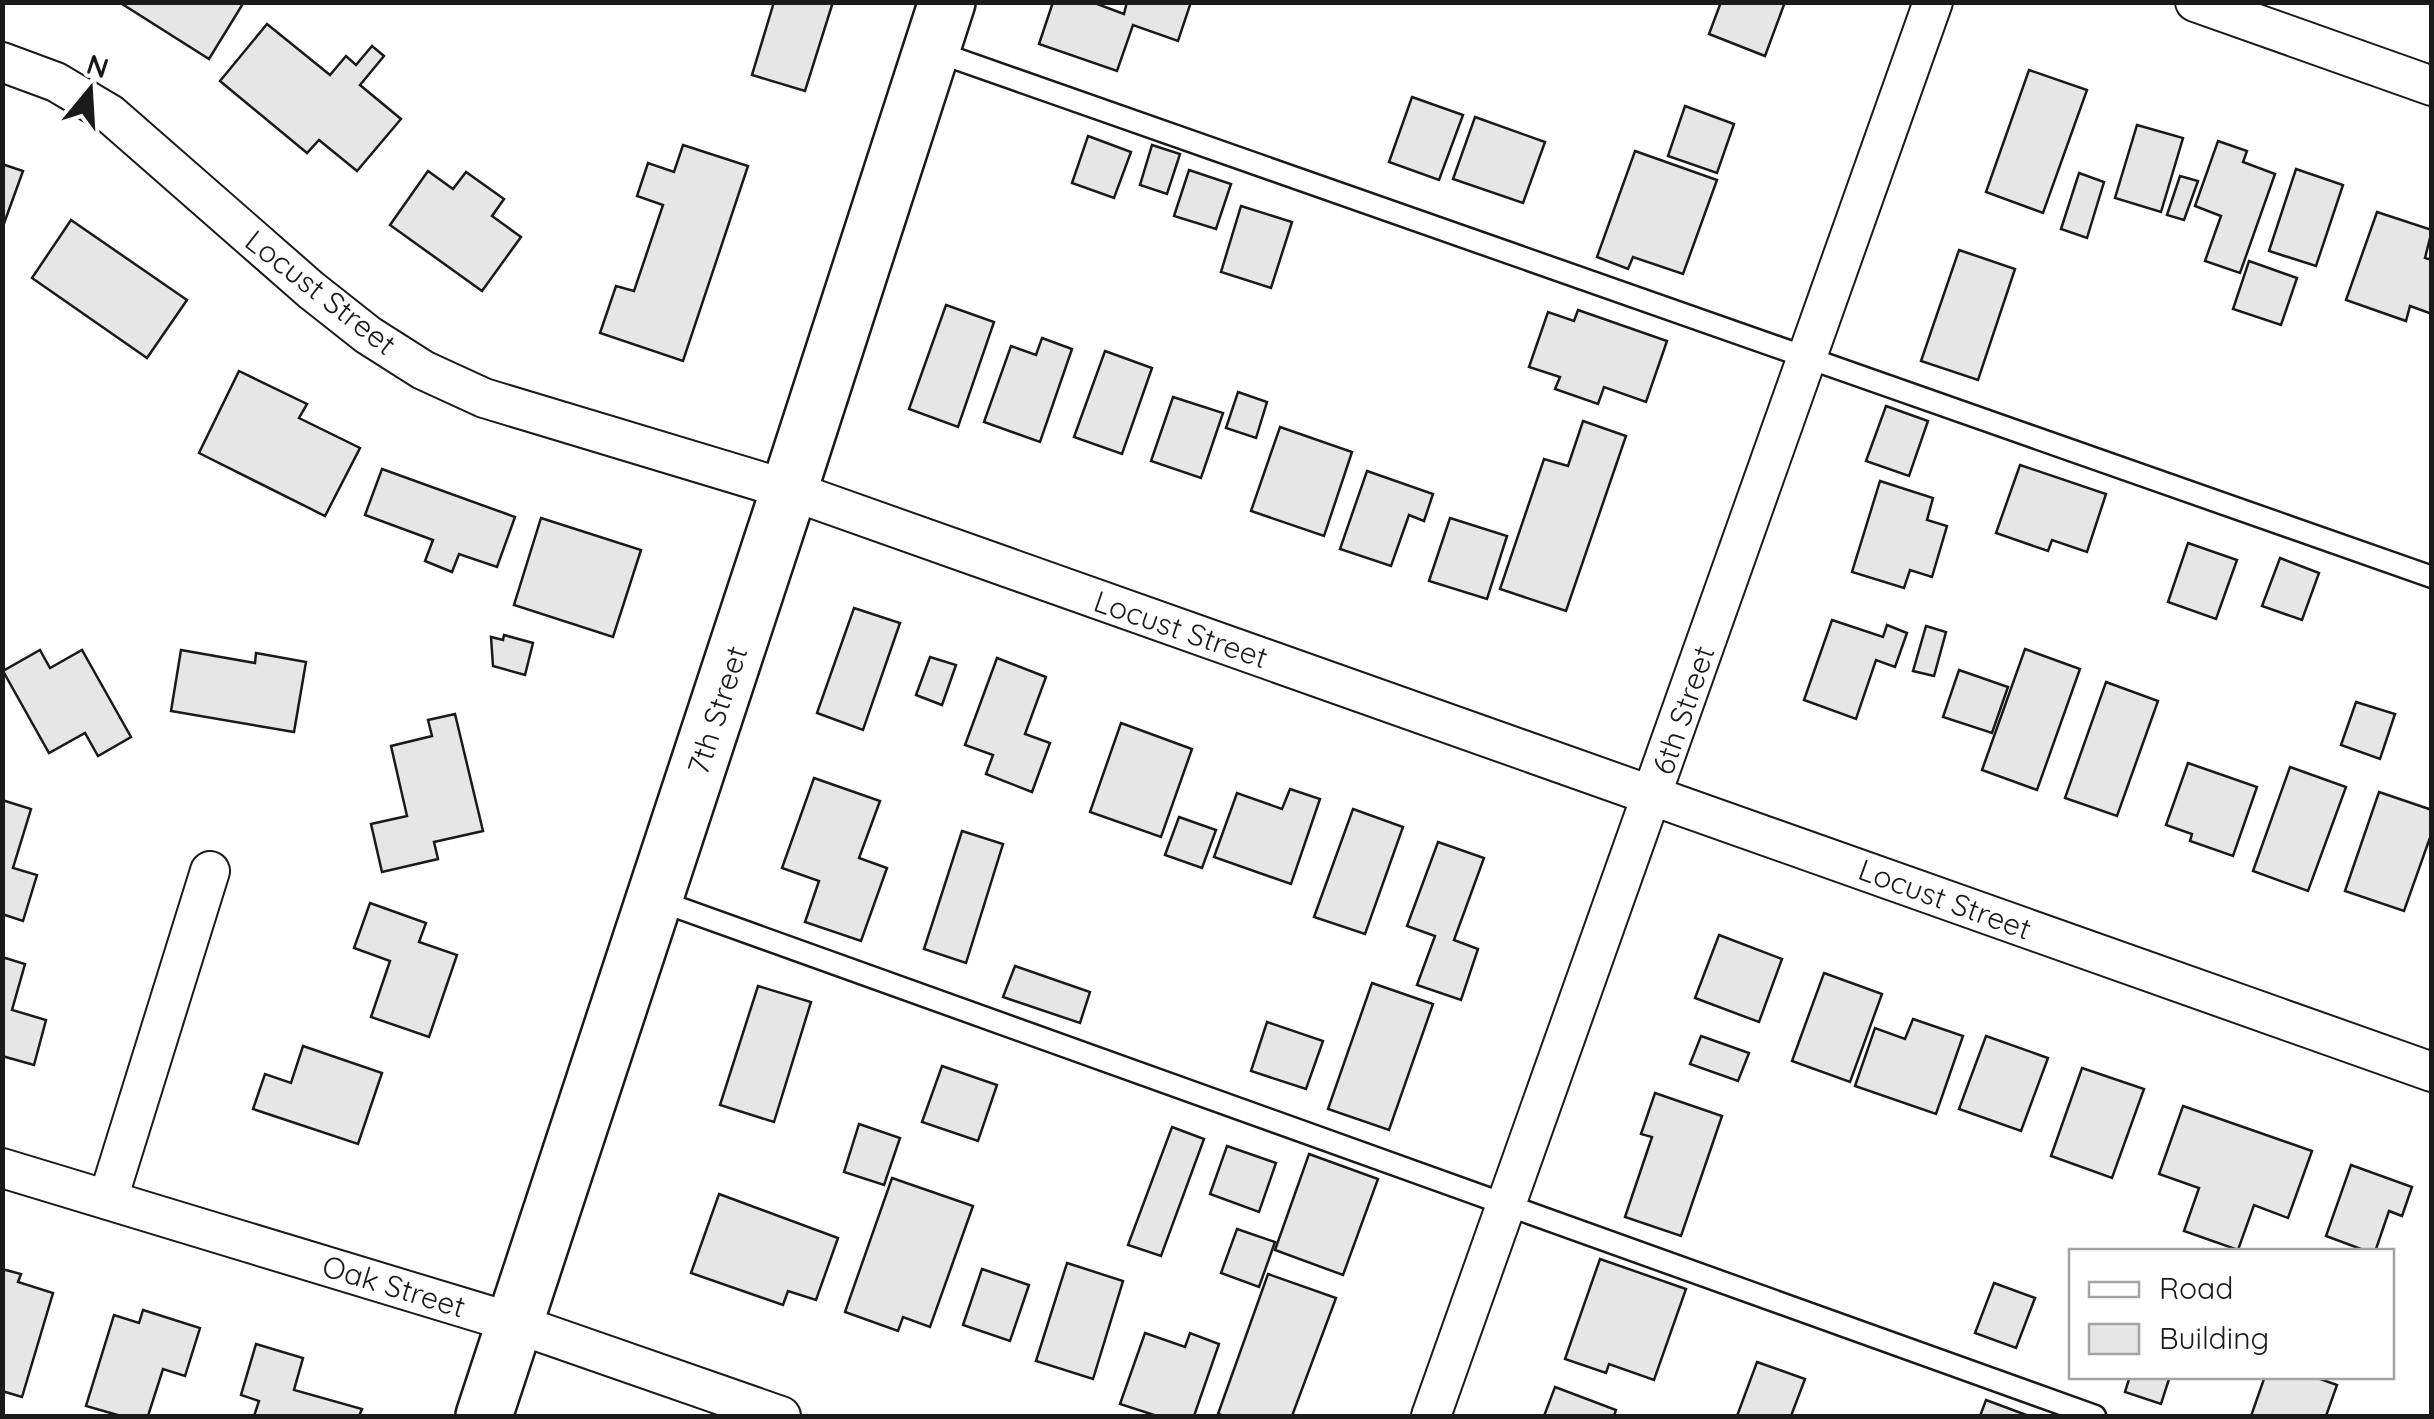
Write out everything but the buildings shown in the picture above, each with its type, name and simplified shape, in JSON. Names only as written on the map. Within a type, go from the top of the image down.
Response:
[{"type":"street","name":"6th Street","points":[[1431,1416],[1933,2]]},
{"type":"street","points":[[2195,2],[2432,86]]},
{"type":"street","name":"7th Street","points":[[484,1416],[939,26]]},
{"type":"street","name":"Locust Street","points":[[2,62],[56,82],[110,114],[368,335],[423,370],[484,398],[790,490],[2432,1072]]},
{"type":"street","points":[[108,1198],[210,871]]},
{"type":"street","name":"Oak Street","points":[[2,1168],[514,1323],[782,1416]]},
{"type":"lane","points":[[939,26],[1807,358],[2432,577]]},
{"type":"lane","points":[[655,899],[2095,1416]]}]
